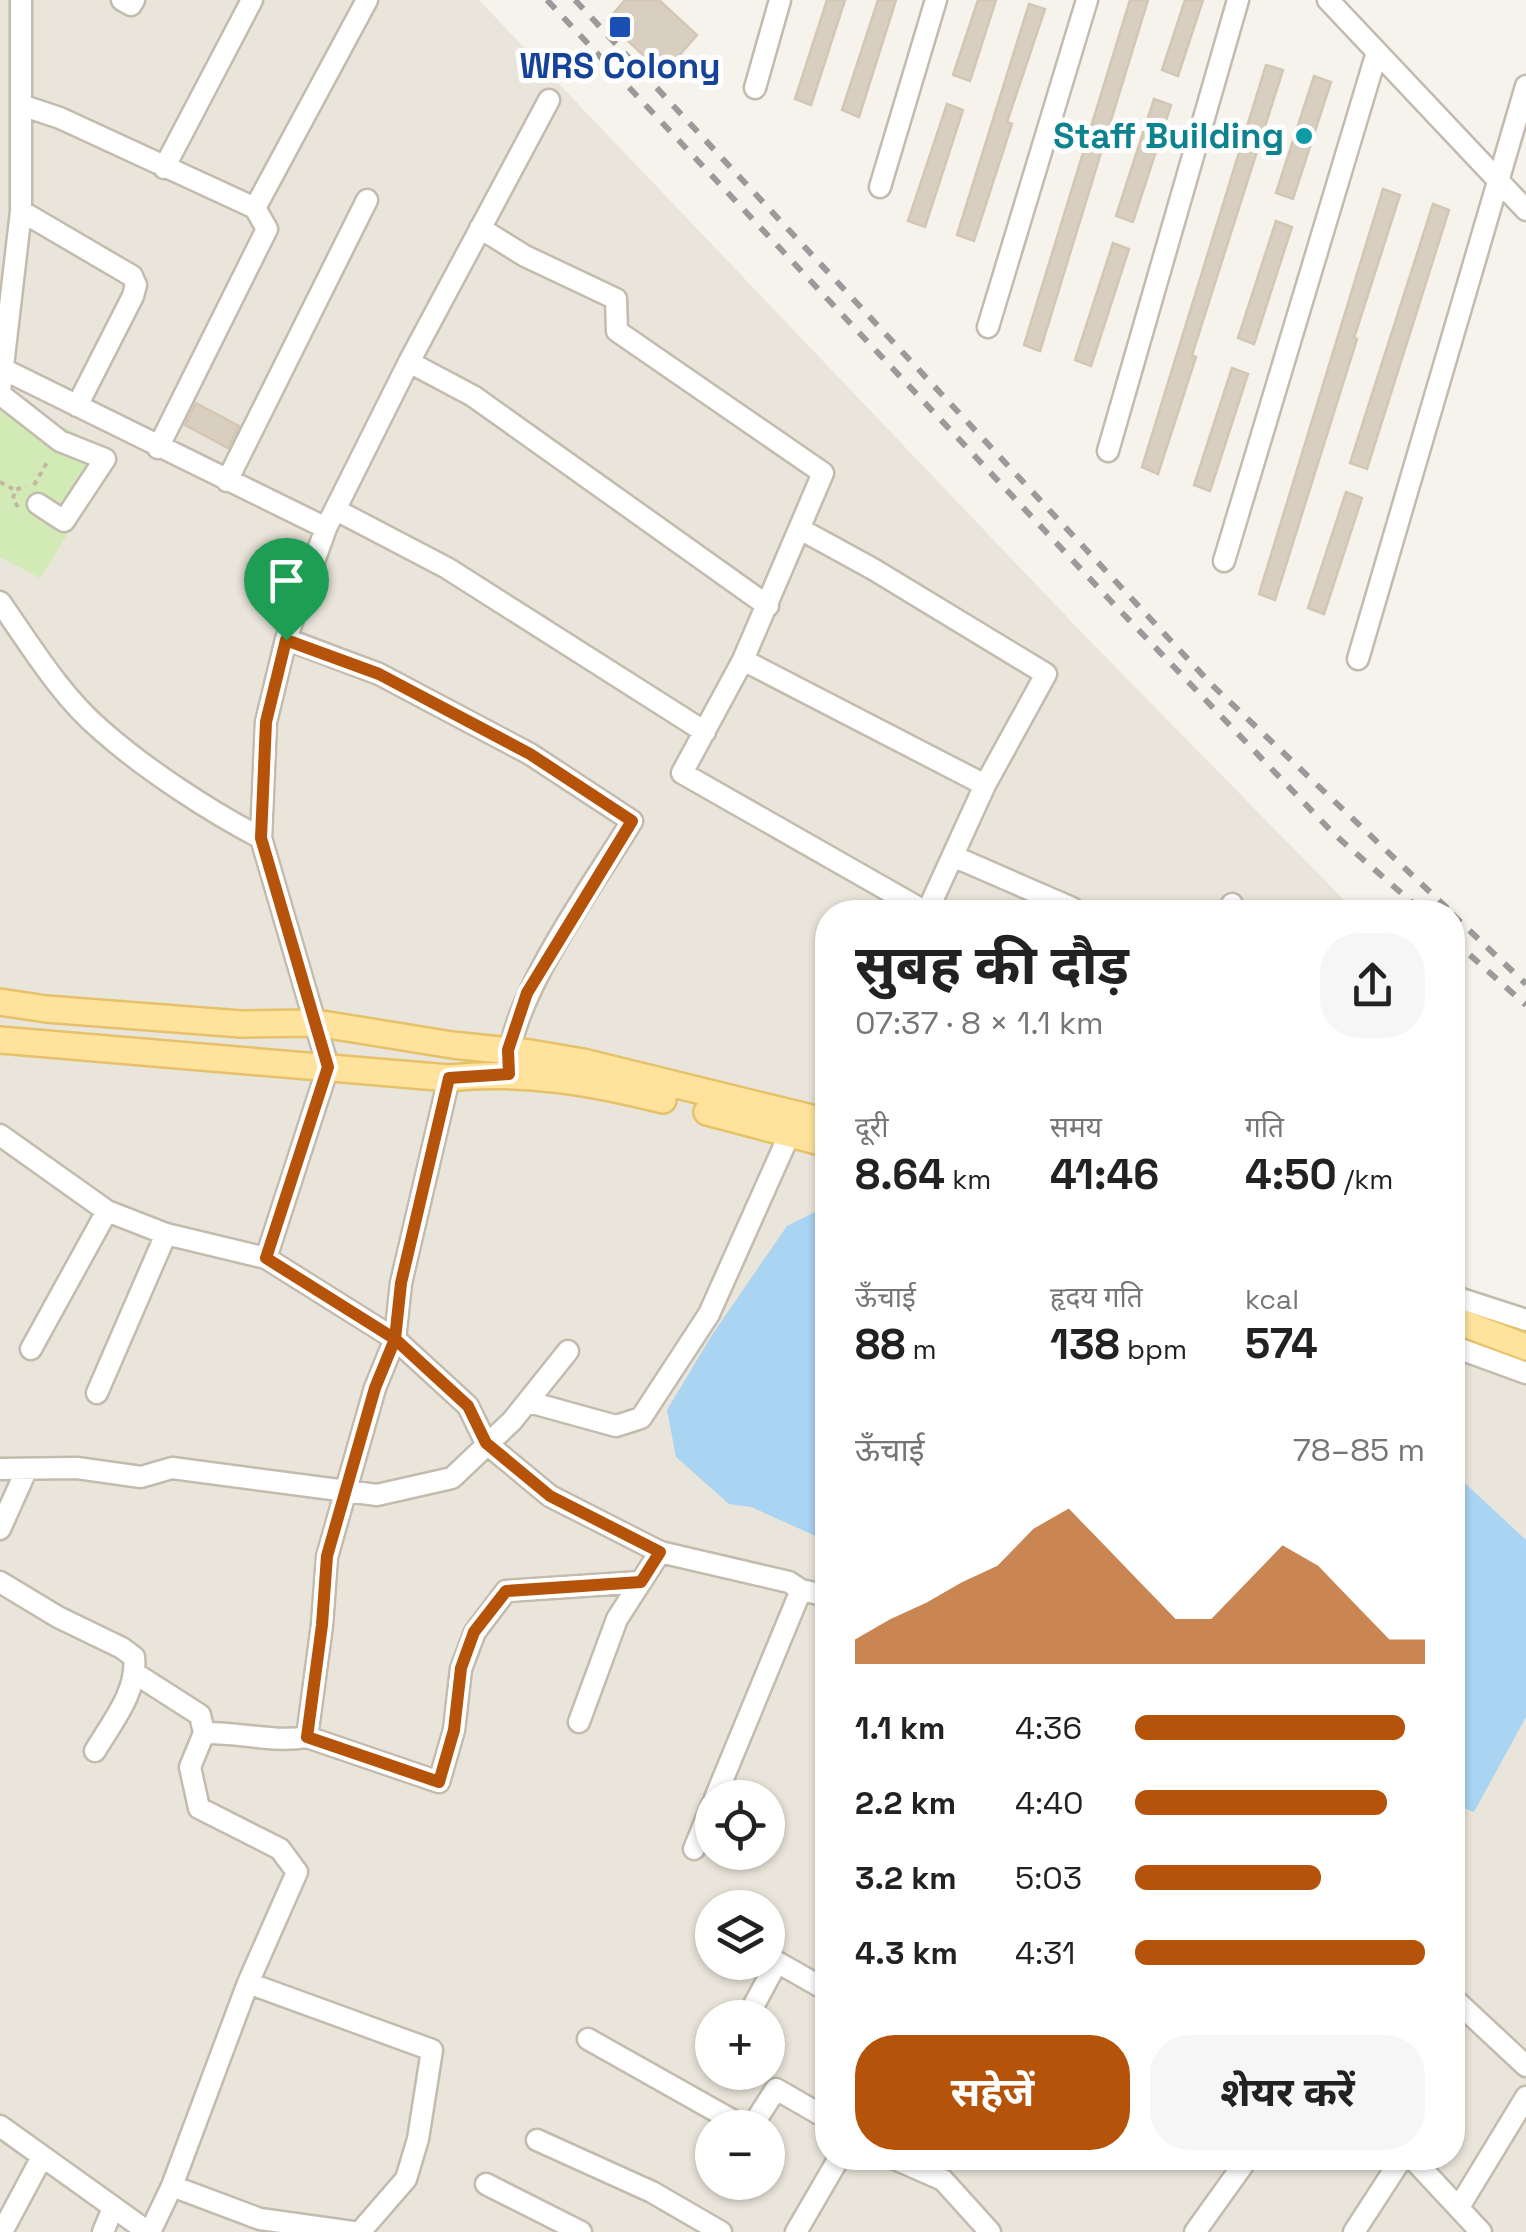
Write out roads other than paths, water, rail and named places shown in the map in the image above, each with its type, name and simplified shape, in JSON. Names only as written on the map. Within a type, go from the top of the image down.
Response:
[{"type":"main road","points":[[0,1002],[46,1010],[241,1024],[316,1023],[452,1045],[554,1077],[815,1140]]},
{"type":"main road","points":[[0,1040],[449,1078],[508,1062],[583,1062],[815,1119]]},
{"type":"main road","points":[[1465,1323],[1526,1347]]},
{"type":"street","points":[[21,0],[20,211],[0,393],[60,441],[105,459],[64,521],[36,495]]},
{"type":"street","points":[[122,0],[131,5],[134,0]]},
{"type":"street","points":[[164,168],[252,0]]},
{"type":"street","points":[[255,208],[367,0]]},
{"type":"street","points":[[755,88],[780,0]]},
{"type":"street","points":[[880,187],[936,0]]},
{"type":"street","points":[[988,327],[1087,0]]},
{"type":"street","points":[[1108,451],[1238,0]]},
{"type":"street","points":[[1328,0],[1526,210]]},
{"type":"street","points":[[1224,562],[1377,52]]},
{"type":"street","points":[[1358,659],[1526,86]]},
{"type":"street","points":[[266,1258],[328,1067],[261,838],[266,722],[286,640],[331,519],[409,362],[549,100]]},
{"type":"street","points":[[20,106],[60,118],[255,208],[267,229],[158,448]]},
{"type":"street","points":[[227,481],[366,200]]},
{"type":"street","points":[[20,211],[132,276],[136,284],[134,296],[77,406]]},
{"type":"street","points":[[480,228],[525,256],[616,299],[617,331],[823,473],[743,660],[682,774],[906,900]]},
{"type":"street","points":[[409,362],[473,396],[768,606]]},
{"type":"street","points":[[3,370],[227,481],[448,568],[704,732]]},
{"type":"street","points":[[800,529],[1046,674],[985,785],[933,900]]},
{"type":"street","points":[[0,602],[55,680],[100,729],[218,815],[261,838]]},
{"type":"street","points":[[286,640],[379,674],[530,754],[632,821],[527,993],[508,1062]]},
{"type":"street","points":[[743,660],[985,785]]},
{"type":"street","points":[[954,857],[1053,900]]},
{"type":"street","points":[[307,1737],[327,1556],[375,1388],[395,1339],[401,1283],[449,1078]]},
{"type":"street","points":[[529,1402],[616,1426],[641,1418],[709,1314],[790,1133]]},
{"type":"street","points":[[0,1135],[107,1211],[166,1234],[266,1258],[395,1339],[468,1406],[486,1443],[550,1496],[660,1552],[788,1582],[815,1593]]},
{"type":"street","points":[[32,1349],[107,1211]]},
{"type":"street","points":[[97,1393],[166,1234]]},
{"type":"street","points":[[1465,1300],[1526,1320]]},
{"type":"street","points":[[1465,1351],[1526,1374]]},
{"type":"street","points":[[0,1469],[78,1468],[141,1477],[172,1468],[376,1495],[452,1478],[529,1402],[568,1352]]},
{"type":"street","points":[[0,1529],[26,1471]]},
{"type":"street","points":[[578,1722],[617,1619],[660,1552]]},
{"type":"street","points":[[0,1582],[134,1658],[136,1674],[96,1751]]},
{"type":"street","points":[[204,1733],[234,1732],[287,1741],[307,1737],[439,1782],[454,1730],[461,1668],[474,1632],[506,1591],[641,1582]]},
{"type":"street","points":[[723,1780],[800,1590]]},
{"type":"street","points":[[0,2126],[149,2232],[172,2186],[248,1983],[297,1872],[280,1849],[199,1808],[190,1767],[204,1733],[200,1715],[136,1674]]},
{"type":"street","points":[[757,2000],[777,1962],[815,1984]]},
{"type":"street","points":[[248,1983],[432,2050],[418,2139],[406,2178],[361,2229]]},
{"type":"street","points":[[1465,2009],[1526,2066]]},
{"type":"street","points":[[588,2039],[716,2110]]},
{"type":"street","points":[[761,2110],[776,2089],[815,2112]]},
{"type":"street","points":[[1459,2207],[1526,2098]]},
{"type":"street","points":[[537,2140],[652,2192],[720,2232]]},
{"type":"street","points":[[2,2232],[42,2157]]},
{"type":"street","points":[[796,2232],[832,2170]]},
{"type":"street","points":[[920,2170],[943,2180],[990,2232]]},
{"type":"street","points":[[1195,2232],[1239,2170]]},
{"type":"street","points":[[1354,2232],[1394,2170]]},
{"type":"street","points":[[1424,2170],[1475,2230]]},
{"type":"street","points":[[486,2184],[581,2232]]},
{"type":"street","points":[[172,2186],[260,2219],[389,2232]]},
{"type":"street","points":[[103,2232],[113,2208]]},
{"type":"water","points":[[815,1212],[815,1536],[751,1507],[729,1504],[676,1457],[667,1410],[712,1335],[787,1226]]},
{"type":"water","points":[[1465,1483],[1526,1540],[1526,1717],[1474,1812],[1465,1809]]},
{"type":"railway","points":[[547,0],[1334,834],[1409,900]]},
{"type":"railway","points":[[575,0],[1212,685],[1438,900]]},
{"type":"railway","points":[[1465,926],[1526,984]]},
{"type":"railway","points":[[1465,951],[1526,1005]]},
{"type":"place","name":"WRS Colony","points":[[620,27]]},
{"type":"place","name":"Staff Building","points":[[1304,136]]}]
